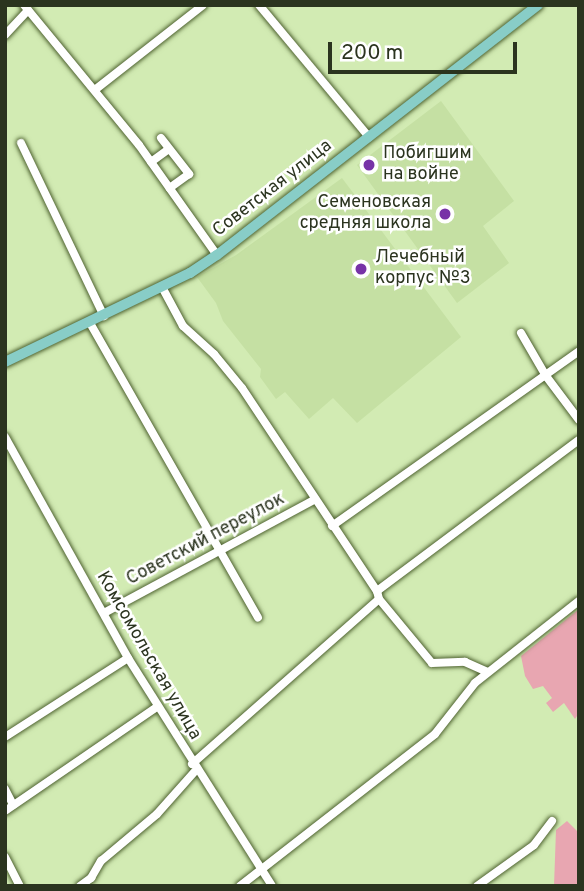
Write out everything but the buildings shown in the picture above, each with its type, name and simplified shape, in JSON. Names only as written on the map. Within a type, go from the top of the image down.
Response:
[{"type":"main road","name":"Советская улица","points":[[5,362],[104,316],[217,255],[538,5]]},
{"type":"street","points":[[96,89],[204,5]]},
{"type":"street","points":[[259,5],[369,137]]},
{"type":"street","points":[[5,35],[26,8],[96,89],[217,255]]},
{"type":"street","points":[[161,138],[189,174],[170,188]]},
{"type":"street","points":[[21,143],[104,316]]},
{"type":"street","points":[[151,162],[169,149]]},
{"type":"street","name":"Советский переулок","points":[[104,612],[314,500],[242,388],[214,354],[183,326],[162,286]]},
{"type":"street","points":[[90,323],[258,618]]},
{"type":"street","points":[[521,333],[546,376],[579,420]]},
{"type":"street","points":[[332,526],[579,351]]},
{"type":"street","name":"Комсомольская улица","points":[[5,437],[157,707],[272,886]]},
{"type":"street","points":[[80,886],[91,878],[101,861],[157,814],[194,767],[378,595],[579,440]]},
{"type":"street","points":[[314,500],[378,595],[432,663],[465,662],[487,672]]},
{"type":"street","points":[[240,886],[435,734],[487,672],[579,601]]},
{"type":"street","points":[[5,737],[128,658]]},
{"type":"street","points":[[5,811],[157,707]]},
{"type":"street","points":[[5,789],[13,805]]},
{"type":"street","points":[[477,886],[534,845],[552,821]]},
{"type":"street","points":[[5,858],[20,886]]},
{"type":"shaded area","name":"Семеновская средняя школа","points":[[441,101],[514,201],[483,226],[509,263],[457,303],[357,165]]},
{"type":"shaded area","points":[[342,178],[461,337],[357,423],[333,398],[309,419],[285,392],[276,399],[260,377],[261,369],[223,321],[216,303],[197,277],[236,255]]},
{"type":"shaded area","points":[[579,609],[579,713],[575,719],[564,703],[553,712],[546,703],[552,698],[543,686],[533,689],[525,676],[521,656]]},
{"type":"shaded area","points":[[567,821],[579,833],[579,886],[554,886],[556,830]]},
{"type":"place","name":"Побигшим на войне","points":[[369,165]]},
{"type":"place","name":"Семеновская средняя школа","points":[[445,214]]},
{"type":"place","name":"Лечебный корпус №3","points":[[361,269]]}]
